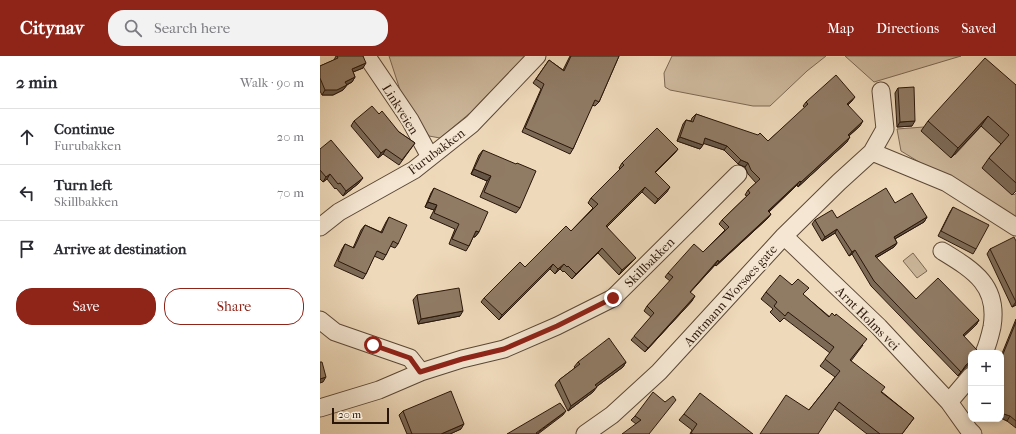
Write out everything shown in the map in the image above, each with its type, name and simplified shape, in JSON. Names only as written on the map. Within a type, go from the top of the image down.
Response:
[{"type":"street","name":"Furubakken","points":[[320,227],[339,212],[414,170],[472,124],[537,56]]},
{"type":"street","name":"Linkveien","points":[[370,61],[410,120],[430,157]]},
{"type":"street","name":"Amtmann Worsøes gate","points":[[586,434],[612,414],[659,372],[784,236],[872,152],[885,129],[881,91]]},
{"type":"street","points":[[872,152],[947,183],[1016,227]]},
{"type":"street","name":"Skillbakken","points":[[320,408],[379,390],[420,372],[462,359],[504,349],[557,326],[613,298],[738,174]]},
{"type":"street","name":"Arnt Holms vei","points":[[784,236],[879,327],[949,402],[969,433]]},
{"type":"street","points":[[942,251],[976,275],[987,288],[993,302],[993,318],[989,343],[986,350]]},
{"type":"street","points":[[320,320],[335,332],[410,358],[420,372]]},
{"type":"street","points":[[949,402],[968,380]]},
{"type":"shaded area","points":[[389,56],[525,56],[470,113],[440,138],[429,136],[401,93]]},
{"type":"shaded area","points":[[672,56],[826,56],[807,71],[770,106],[753,106],[670,90],[665,87],[664,73]]},
{"type":"shaded area","points":[[845,56],[961,56],[874,82]]},
{"type":"shaded area","points":[[986,121],[1008,141],[985,167],[1014,195],[1016,193],[1016,221],[901,151],[897,129],[924,127],[955,155]]},
{"type":"shaded area","points":[[913,253],[927,271],[917,278],[903,261]]},
{"type":"building","points":[[337,56],[363,56],[366,63],[352,69],[355,77],[345,82],[347,85],[337,90],[325,90],[320,78],[320,66],[338,58]]},
{"type":"building","points":[[571,56],[619,56],[599,102],[595,100],[573,149],[525,128],[544,84],[536,79],[549,60],[564,71]]},
{"type":"building","points":[[985,58],[1016,85],[1016,183],[989,158],[1009,135],[988,116],[958,148],[928,121]]},
{"type":"building","points":[[836,75],[855,97],[847,104],[863,121],[848,135],[850,137],[768,211],[771,214],[719,262],[718,260],[690,292],[695,296],[648,348],[634,336],[654,313],[647,306],[673,277],[668,273],[694,244],[703,252],[729,227],[722,220],[750,193],[748,190],[760,179],[751,170],[748,163],[741,160],[727,146],[705,138],[703,145],[680,137],[686,120],[693,122],[696,114],[758,135],[760,133],[768,141],[808,104],[806,102]]},
{"type":"building","points":[[914,87],[915,121],[900,122],[898,88]]},
{"type":"building","points":[[372,106],[379,114],[382,111],[399,132],[415,143],[402,160],[386,149],[381,153],[354,121]]},
{"type":"building","points":[[657,128],[678,149],[655,172],[670,187],[658,199],[645,187],[606,226],[636,258],[622,270],[602,248],[576,274],[564,264],[558,269],[553,264],[502,315],[484,298],[520,262],[525,267],[566,226],[571,231],[598,204],[591,198],[624,165],[622,163]]},
{"type":"building","points":[[331,140],[363,178],[346,191],[330,174],[326,177],[320,170],[320,149]]},
{"type":"building","points":[[483,150],[536,171],[520,208],[484,192],[491,176],[474,169]]},
{"type":"building","points":[[434,188],[488,212],[479,232],[476,231],[469,246],[452,239],[459,224],[434,213],[437,205],[428,202]]},
{"type":"building","points":[[886,188],[895,203],[912,193],[927,217],[894,237],[897,243],[875,256],[916,299],[938,278],[979,320],[963,335],[977,350],[968,350],[968,363],[961,372],[874,281],[855,250],[852,252],[837,229],[825,237],[815,220],[832,210],[837,218]]},
{"type":"building","points":[[953,207],[989,225],[976,249],[941,231]]},
{"type":"building","points":[[389,217],[407,225],[398,244],[393,241],[386,255],[377,251],[366,274],[338,261],[345,244],[354,248],[365,225],[382,233]]},
{"type":"building","points":[[1014,237],[1016,241],[1016,302],[990,249]]},
{"type":"building","points":[[780,275],[792,285],[798,279],[809,288],[803,294],[829,317],[832,313],[835,316],[836,314],[867,339],[850,360],[885,387],[881,392],[914,418],[902,434],[880,434],[839,402],[818,434],[760,434],[786,395],[809,410],[840,371],[825,359],[834,347],[788,312],[785,316],[774,306],[777,302],[766,292]]},
{"type":"building","points":[[459,288],[463,311],[421,319],[417,295]]},
{"type":"building","points":[[1016,322],[1016,421],[1010,416],[1004,414],[1004,352]]},
{"type":"building","points":[[609,338],[626,362],[595,385],[597,387],[571,406],[559,380],[580,364],[578,362]]},
{"type":"building","points":[[320,362],[322,362],[326,377],[320,379]]},
{"type":"building","points":[[451,391],[464,424],[441,434],[412,434],[403,411]]},
{"type":"building","points":[[653,392],[665,402],[673,396],[676,400],[649,434],[622,434],[641,420],[635,416]]},
{"type":"building","points":[[700,393],[753,434],[691,433],[697,424],[684,414]]},
{"type":"building","points":[[560,403],[566,411],[536,433],[537,434],[507,434]]},
{"type":"route","points":[[373,345],[410,358],[420,372],[462,359],[504,349],[557,326],[613,298]]}]
